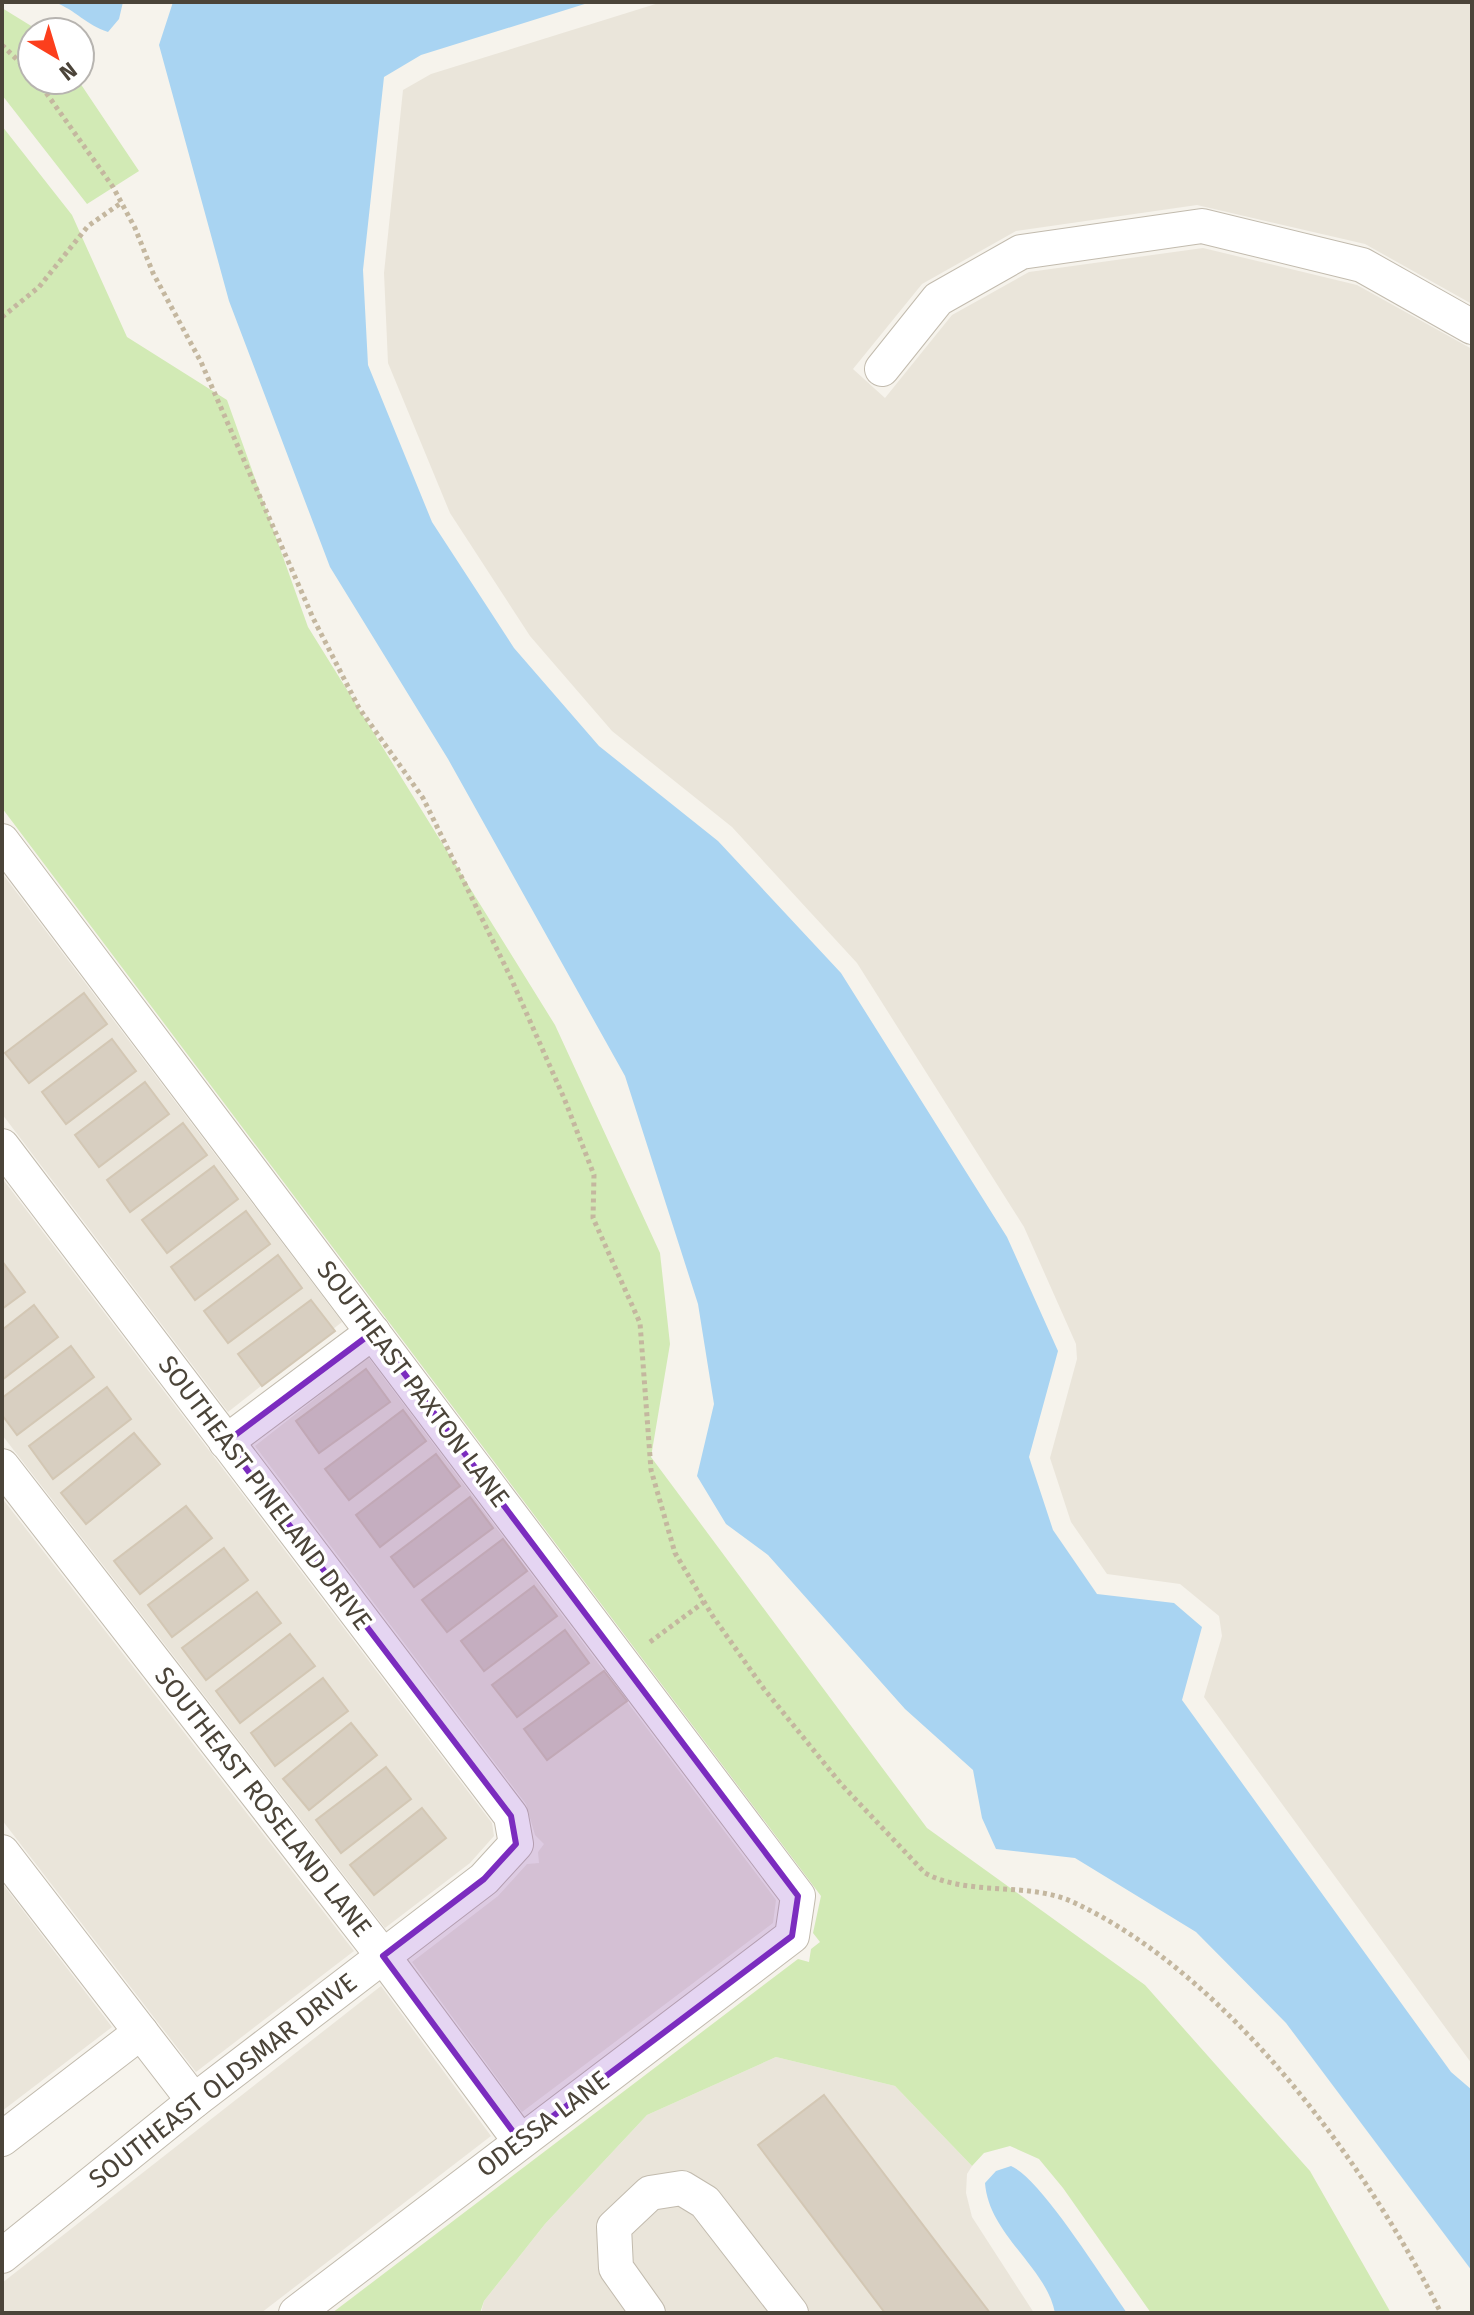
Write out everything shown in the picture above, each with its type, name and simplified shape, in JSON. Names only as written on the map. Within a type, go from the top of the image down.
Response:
[{"type":"street","points":[[882,369],[938,299],[1021,252],[1202,226],[1362,265],[1472,327]]},
{"type":"street","name":"SOUTHEAST PAXTON LANE","points":[[2,841],[798,1896],[792,1936]]},
{"type":"street","name":"SOUTHEAST PINELAND DRIVE","points":[[2,1146],[511,1816],[516,1844]]},
{"type":"street","points":[[226,1442],[373,1332]]},
{"type":"street","name":"SOUTHEAST ROSELAND LANE","points":[[2,1466],[383,1956],[520,2141]]},
{"type":"street","name":"SOUTHEAST OLDSMAR DRIVE","points":[[2,2256],[194,2101],[484,1879],[516,1844]]},
{"type":"street","points":[[2,1852],[194,2101]]},
{"type":"street","name":"ODESSA LANE","points":[[296,2313],[792,1936]]},
{"type":"street","points":[[2,2139],[141,2032]]},
{"type":"street","points":[[648,2313],[616,2268],[614,2227],[650,2193],[682,2188],[705,2202],[791,2313]]},
{"type":"path","points":[[48,96],[121,203],[165,297],[201,362],[313,618],[359,708],[423,798],[510,976],[564,1098],[594,1175],[593,1218],[596,1229],[640,1323],[651,1470],[661,1508],[675,1553],[704,1602],[764,1689],[825,1765],[925,1873],[941,1880],[1027,1890],[1072,1902],[1162,1959],[1227,2015],[1275,2064],[1340,2150],[1388,2218],[1441,2313]]},
{"type":"path","points":[[2,317],[39,287],[88,226],[121,203]]},
{"type":"path","points":[[623,1661],[704,1602]]},
{"type":"highlighted area","points":[[373,1332],[798,1896],[792,1936],[520,2141],[383,1956],[484,1879],[516,1844],[511,1816],[226,1442]]},
{"type":"shaded area","points":[[662,2],[1472,2],[1472,304],[1365,244],[1197,205],[1016,231],[922,284],[853,369],[885,398],[952,315],[1029,272],[1203,248],[1357,285],[1472,349],[1472,2064],[1204,1697],[1222,1636],[1219,1616],[1180,1584],[1107,1574],[1071,1522],[1050,1458],[1077,1359],[1076,1344],[1024,1227],[857,963],[732,827],[612,731],[530,636],[450,513],[388,363],[384,273],[403,90],[431,74]]},
{"type":"shaded area","points":[[2,873],[342,1322],[228,1412],[2,1114]]},
{"type":"shaded area","points":[[2,1178],[492,1823],[494,1836],[470,1863],[385,1928],[2,1435]]},
{"type":"shaded area","points":[[368,1357],[776,1900],[773,1923],[522,2112],[412,1962],[498,1896],[527,1864],[539,1863],[538,1852],[544,1844],[535,1835],[526,1804],[255,1446]]},
{"type":"shaded area","points":[[2,1498],[354,1951],[196,2072],[2,1820]]},
{"type":"shaded area","points":[[2,1883],[112,2027],[2,2111]]},
{"type":"shaded area","points":[[381,1986],[491,2136],[261,2313],[2,2313],[2,2283]]},
{"type":"shaded area","points":[[776,2057],[895,2086],[972,2166],[967,2174],[966,2193],[972,2217],[1034,2313],[481,2313],[484,2301],[545,2224],[647,2115]]},
{"type":"green space","points":[[2,8],[16,17],[16,96],[89,96],[139,171],[87,204],[2,95]]},
{"type":"green space","points":[[2,126],[72,215],[127,337],[227,400],[308,627],[555,1025],[660,1253],[670,1344],[651,1457],[927,1828],[1145,1985],[1310,2171],[1391,2313],[1151,2313],[1039,2159],[1010,2146],[984,2153],[972,2166],[895,2086],[776,2057],[647,2115],[545,2224],[484,2301],[480,2313],[332,2313],[798,1959],[809,1962],[811,1949],[820,1942],[813,1933],[821,1896],[2,808]]},
{"type":"water","points":[[54,2],[123,2],[119,19],[108,32],[96,26],[96,16],[80,16]]},
{"type":"water","points":[[173,2],[591,2],[421,55],[384,77],[363,270],[368,365],[432,522],[514,648],[599,746],[718,841],[841,973],[1007,1237],[1058,1351],[1029,1457],[1053,1530],[1097,1594],[1174,1603],[1202,1627],[1182,1700],[1451,2072],[1472,2090],[1472,2271],[1286,2023],[1196,1932],[1075,1858],[996,1849],[982,1818],[973,1770],[905,1709],[768,1555],[726,1524],[697,1476],[714,1404],[698,1304],[625,1076],[448,759],[330,567],[229,301],[159,45]]},
{"type":"water","points":[[1011,2166],[1024,2174],[1055,2209],[1127,2313],[1055,2313],[1041,2280],[996,2219],[989,2202],[985,2183],[996,2171]]},
{"type":"building","points":[[84,993],[107,1024],[29,1083],[5,1053]]},
{"type":"building","points":[[112,1039],[136,1071],[66,1124],[42,1092]]},
{"type":"building","points":[[145,1082],[169,1114],[99,1167],[75,1135]]},
{"type":"building","points":[[183,1123],[207,1155],[130,1212],[107,1180]]},
{"type":"building","points":[[214,1166],[238,1199],[167,1253],[142,1220]]},
{"type":"building","points":[[246,1211],[270,1244],[195,1300],[171,1267]]},
{"type":"building","points":[[278,1255],[302,1288],[228,1343],[204,1311]]},
{"type":"building","points":[[2,1261],[25,1292],[2,1309]]},
{"type":"building","points":[[311,1300],[335,1331],[262,1386],[238,1354]]},
{"type":"building","points":[[34,1305],[58,1337],[2,1380],[2,1330]]},
{"type":"building","points":[[71,1346],[94,1377],[17,1435],[2,1415],[2,1398]]},
{"type":"building","points":[[366,1369],[390,1402],[319,1453],[296,1421]]},
{"type":"building","points":[[107,1387],[131,1419],[53,1479],[29,1446]]},
{"type":"building","points":[[403,1410],[426,1441],[349,1500],[325,1469]]},
{"type":"building","points":[[134,1433],[160,1464],[86,1524],[61,1493]]},
{"type":"building","points":[[436,1454],[460,1486],[380,1547],[356,1515]]},
{"type":"building","points":[[470,1497],[493,1528],[414,1587],[391,1557]]},
{"type":"building","points":[[186,1506],[212,1538],[140,1594],[114,1561]]},
{"type":"building","points":[[503,1539],[527,1571],[447,1632],[422,1600]]},
{"type":"building","points":[[224,1548],[248,1580],[172,1637],[148,1605]]},
{"type":"building","points":[[534,1586],[557,1616],[484,1671],[461,1641]]},
{"type":"building","points":[[257,1592],[281,1623],[206,1680],[182,1648]]},
{"type":"building","points":[[565,1630],[589,1663],[517,1717],[492,1685]]},
{"type":"building","points":[[290,1634],[315,1666],[240,1723],[216,1691]]},
{"type":"building","points":[[604,1671],[627,1701],[547,1760],[524,1729]]},
{"type":"building","points":[[323,1678],[348,1711],[275,1766],[251,1733]]},
{"type":"building","points":[[351,1723],[377,1755],[309,1810],[283,1779]]},
{"type":"building","points":[[386,1767],[411,1799],[341,1853],[316,1820]]},
{"type":"building","points":[[422,1808],[446,1838],[374,1895],[350,1865]]},
{"type":"building","points":[[824,2095],[990,2313],[885,2313],[758,2145]]}]
